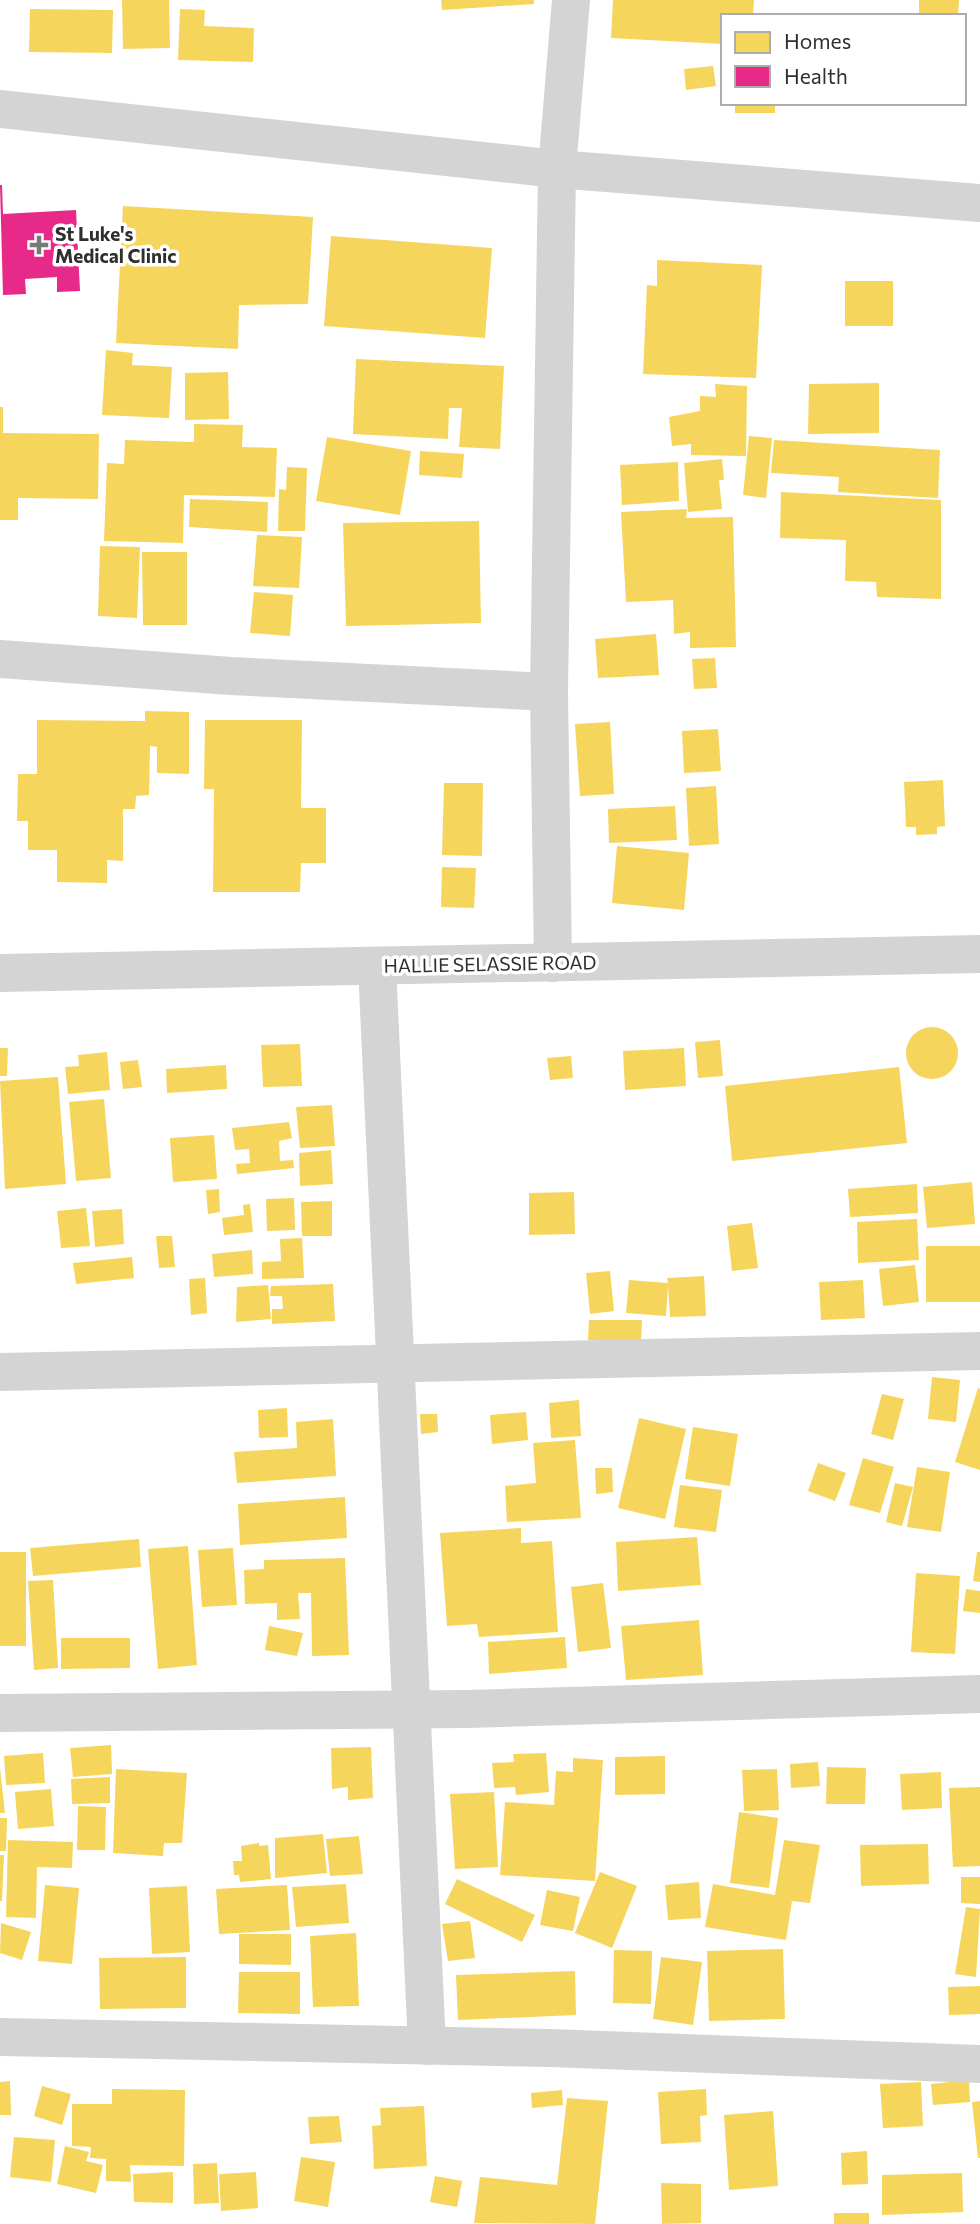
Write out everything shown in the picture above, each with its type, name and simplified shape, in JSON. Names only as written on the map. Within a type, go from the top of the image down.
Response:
[{"type":"street","points":[[553,963],[549,692],[557,169],[571,0]]},
{"type":"street","points":[[0,109],[557,169],[980,203]]},
{"type":"street","points":[[0,659],[231,676],[549,692]]},
{"type":"street","name":"HALLIE SELASSIE ROAD","points":[[0,973],[980,954]]},
{"type":"street","points":[[377,966],[427,2046]]},
{"type":"street","points":[[0,1372],[980,1351]]},
{"type":"street","points":[[0,1713],[411,1709],[980,1694]]},
{"type":"street","points":[[0,2037],[427,2046],[980,2064]]},
{"type":"building: Homes","points":[[122,0],[169,0],[170,48],[123,49]]},
{"type":"building: Homes","points":[[441,0],[534,0],[534,4],[442,10]]},
{"type":"building: Homes","points":[[613,0],[754,0],[753,14],[721,14],[721,44],[611,38]]},
{"type":"building: Homes","points":[[919,0],[959,0],[958,14],[919,14]]},
{"type":"building: Homes","points":[[30,9],[113,10],[112,53],[29,52]]},
{"type":"building: Homes","points":[[180,9],[205,10],[204,26],[254,28],[253,62],[178,60]]},
{"type":"building: Homes","points":[[713,66],[716,86],[686,90],[684,69]]},
{"type":"building: Homes","points":[[735,105],[775,105],[775,113],[735,113]]},
{"type":"building: Homes","points":[[123,206],[313,217],[308,304],[239,305],[238,349],[116,343]]},
{"type":"building: Homes","points":[[331,236],[492,248],[485,338],[324,326]]},
{"type":"building: Homes","points":[[657,260],[762,265],[756,378],[643,374],[647,285],[657,286]]},
{"type":"building: Homes","points":[[845,281],[893,281],[893,326],[845,326]]},
{"type":"building: Homes","points":[[106,350],[133,353],[132,365],[172,367],[169,418],[102,415]]},
{"type":"building: Homes","points":[[356,359],[504,366],[500,449],[459,447],[462,408],[449,408],[448,439],[353,434]]},
{"type":"building: Homes","points":[[228,372],[229,419],[185,420],[185,373]]},
{"type":"building: Homes","points":[[879,383],[879,433],[808,434],[809,384]]},
{"type":"building: Homes","points":[[715,384],[747,386],[746,456],[691,455],[691,444],[672,446],[669,417],[700,411],[700,396],[716,397]]},
{"type":"building: Homes","points":[[0,407],[3,407],[3,433],[99,434],[98,499],[18,498],[18,520],[0,520]]},
{"type":"building: Homes","points":[[194,424],[243,425],[242,447],[277,448],[275,497],[184,495],[183,543],[104,541],[107,463],[124,464],[125,440],[194,442]]},
{"type":"building: Homes","points":[[749,436],[772,438],[766,498],[743,495]]},
{"type":"building: Homes","points":[[327,437],[411,451],[400,515],[316,501]]},
{"type":"building: Homes","points":[[774,440],[940,450],[938,498],[838,492],[839,477],[771,473]]},
{"type":"building: Homes","points":[[420,451],[464,454],[462,478],[419,475]]},
{"type":"building: Homes","points":[[722,459],[724,480],[719,480],[722,509],[688,512],[684,463]]},
{"type":"building: Homes","points":[[678,462],[679,501],[622,505],[620,465]]},
{"type":"building: Homes","points":[[287,467],[307,468],[305,531],[278,531],[279,489],[286,490]]},
{"type":"building: Homes","points":[[781,492],[941,500],[941,599],[877,597],[876,582],[845,581],[846,540],[780,538]]},
{"type":"building: Homes","points":[[190,499],[268,502],[267,532],[189,527]]},
{"type":"building: Homes","points":[[687,509],[686,518],[733,517],[736,647],[690,648],[690,632],[674,634],[673,600],[626,602],[621,512]]},
{"type":"building: Homes","points":[[479,521],[481,623],[346,626],[343,523]]},
{"type":"building: Homes","points":[[257,535],[302,537],[299,588],[253,586]]},
{"type":"building: Homes","points":[[100,546],[140,547],[137,618],[98,616]]},
{"type":"building: Homes","points":[[142,552],[187,552],[187,625],[143,625]]},
{"type":"building: Homes","points":[[254,592],[293,595],[290,636],[250,633]]},
{"type":"building: Homes","points":[[656,634],[659,675],[598,678],[595,639]]},
{"type":"building: Homes","points":[[715,658],[717,688],[694,689],[692,659]]},
{"type":"building: Homes","points":[[145,711],[189,712],[189,774],[157,773],[157,747],[150,746],[149,795],[136,796],[135,809],[123,809],[123,861],[107,860],[107,883],[57,882],[57,850],[28,850],[28,821],[17,821],[18,774],[37,774],[37,720],[145,721]]},
{"type":"building: Homes","points":[[205,720],[302,720],[301,808],[326,808],[326,863],[301,863],[300,892],[213,892],[214,789],[204,789]]},
{"type":"building: Homes","points":[[610,722],[614,794],[580,796],[575,724]]},
{"type":"building: Homes","points":[[718,729],[721,771],[684,773],[682,731]]},
{"type":"building: Homes","points":[[943,780],[945,826],[937,827],[937,834],[916,835],[916,827],[906,827],[904,782]]},
{"type":"building: Homes","points":[[444,783],[483,783],[482,856],[442,855]]},
{"type":"building: Homes","points":[[716,786],[719,844],[689,846],[686,788]]},
{"type":"building: Homes","points":[[675,806],[677,840],[609,843],[608,809]]},
{"type":"building: Homes","points":[[617,846],[689,853],[684,910],[612,903]]},
{"type":"building: Homes","points":[[442,867],[476,868],[474,908],[441,907]]},
{"type":"building: Homes","points":[[932,1027],[942,1029],[950,1035],[956,1043],[956,1063],[950,1071],[942,1077],[932,1079],[922,1077],[914,1071],[908,1063],[906,1053],[908,1043],[914,1035],[922,1029]]},
{"type":"building: Homes","points":[[720,1040],[723,1076],[698,1078],[695,1042]]},
{"type":"building: Homes","points":[[300,1044],[302,1086],[263,1087],[261,1045]]},
{"type":"building: Homes","points":[[0,1048],[8,1048],[7,1076],[0,1076]]},
{"type":"building: Homes","points":[[684,1048],[686,1086],[625,1090],[623,1051]]},
{"type":"building: Homes","points":[[107,1052],[110,1090],[68,1094],[65,1067],[79,1066],[78,1055]]},
{"type":"building: Homes","points":[[571,1056],[573,1078],[550,1080],[547,1058]]},
{"type":"building: Homes","points":[[138,1060],[142,1087],[123,1089],[120,1062]]},
{"type":"building: Homes","points":[[226,1065],[227,1089],[167,1093],[166,1069]]},
{"type":"building: Homes","points":[[899,1067],[907,1143],[732,1161],[725,1086]]},
{"type":"building: Homes","points":[[58,1077],[66,1184],[5,1189],[0,1081]]},
{"type":"building: Homes","points":[[104,1099],[111,1178],[76,1181],[69,1102]]},
{"type":"building: Homes","points":[[332,1105],[335,1146],[300,1148],[296,1107]]},
{"type":"building: Homes","points":[[289,1122],[292,1138],[279,1141],[280,1161],[293,1160],[294,1168],[237,1174],[236,1164],[250,1163],[249,1149],[235,1150],[232,1128]]},
{"type":"building: Homes","points":[[214,1135],[217,1179],[173,1182],[170,1138]]},
{"type":"building: Homes","points":[[331,1150],[333,1184],[300,1186],[299,1153]]},
{"type":"building: Homes","points":[[972,1182],[975,1224],[927,1228],[923,1187]]},
{"type":"building: Homes","points":[[917,1184],[918,1213],[850,1217],[848,1189]]},
{"type":"building: Homes","points":[[219,1189],[220,1212],[208,1214],[206,1190]]},
{"type":"building: Homes","points":[[574,1192],[575,1234],[529,1235],[529,1193]]},
{"type":"building: Homes","points":[[294,1198],[295,1230],[267,1231],[266,1199]]},
{"type":"building: Homes","points":[[332,1201],[332,1236],[302,1236],[301,1202]]},
{"type":"building: Homes","points":[[250,1204],[253,1232],[224,1235],[222,1218],[244,1215],[243,1205]]},
{"type":"building: Homes","points":[[86,1208],[90,1246],[61,1248],[57,1211]]},
{"type":"building: Homes","points":[[122,1209],[124,1244],[95,1247],[92,1211]]},
{"type":"building: Homes","points":[[917,1219],[919,1260],[858,1263],[857,1222]]},
{"type":"building: Homes","points":[[752,1223],[758,1268],[732,1271],[727,1226]]},
{"type":"building: Homes","points":[[156,1236],[172,1236],[175,1267],[159,1268]]},
{"type":"building: Homes","points":[[302,1238],[304,1278],[262,1279],[262,1262],[281,1261],[280,1239]]},
{"type":"building: Homes","points":[[926,1246],[980,1246],[980,1302],[926,1302]]},
{"type":"building: Homes","points":[[252,1250],[253,1274],[214,1277],[212,1254]]},
{"type":"building: Homes","points":[[132,1257],[134,1278],[76,1284],[73,1263]]},
{"type":"building: Homes","points":[[915,1265],[919,1302],[883,1306],[879,1269]]},
{"type":"building: Homes","points":[[610,1271],[614,1311],[590,1314],[586,1273]]},
{"type":"building: Homes","points":[[704,1276],[706,1316],[670,1317],[668,1286],[666,1316],[626,1313],[629,1280],[668,1283],[667,1278]]},
{"type":"building: Homes","points":[[205,1278],[207,1313],[191,1315],[189,1279]]},
{"type":"building: Homes","points":[[863,1280],[865,1318],[821,1320],[819,1282]]},
{"type":"building: Homes","points":[[333,1284],[335,1321],[272,1324],[272,1309],[283,1309],[282,1296],[270,1296],[271,1286]]},
{"type":"building: Homes","points":[[268,1285],[271,1319],[236,1322],[237,1287]]},
{"type":"building: Homes","points":[[589,1320],[642,1320],[641,1340],[588,1340]]},
{"type":"building: Homes","points":[[932,1377],[960,1380],[956,1422],[928,1419]]},
{"type":"building: Homes","points":[[978,1388],[980,1389],[980,1470],[955,1462]]},
{"type":"building: Homes","points":[[882,1394],[904,1399],[893,1440],[871,1434]]},
{"type":"building: Homes","points":[[579,1400],[581,1436],[551,1438],[549,1403]]},
{"type":"building: Homes","points":[[287,1408],[288,1437],[259,1438],[258,1410]]},
{"type":"building: Homes","points":[[526,1412],[528,1440],[492,1444],[490,1415]]},
{"type":"building: Homes","points":[[420,1414],[437,1414],[438,1432],[421,1434]]},
{"type":"building: Homes","points":[[639,1418],[686,1429],[665,1519],[618,1508]]},
{"type":"building: Homes","points":[[333,1419],[336,1476],[237,1483],[234,1452],[297,1448],[296,1422]]},
{"type":"building: Homes","points":[[693,1427],[738,1434],[730,1486],[685,1479]]},
{"type":"building: Homes","points":[[575,1440],[581,1518],[507,1522],[505,1486],[536,1483],[533,1443]]},
{"type":"building: Homes","points":[[863,1458],[894,1467],[880,1513],[849,1505]]},
{"type":"building: Homes","points":[[818,1463],[846,1473],[835,1501],[808,1491]]},
{"type":"building: Homes","points":[[917,1467],[950,1472],[941,1532],[907,1527]]},
{"type":"building: Homes","points":[[595,1468],[612,1468],[613,1492],[596,1494]]},
{"type":"building: Homes","points":[[895,1483],[913,1487],[902,1526],[886,1522]]},
{"type":"building: Homes","points":[[680,1485],[722,1490],[716,1532],[674,1527]]},
{"type":"building: Homes","points":[[345,1497],[347,1538],[240,1545],[238,1504]]},
{"type":"building: Homes","points":[[521,1528],[521,1543],[552,1541],[558,1632],[479,1637],[477,1624],[447,1626],[440,1533]]},
{"type":"building: Homes","points":[[697,1537],[701,1585],[618,1591],[616,1542]]},
{"type":"building: Homes","points":[[139,1539],[141,1567],[33,1576],[30,1548]]},
{"type":"building: Homes","points":[[188,1546],[197,1665],[158,1669],[148,1549]]},
{"type":"building: Homes","points":[[233,1548],[237,1605],[202,1607],[198,1550]]},
{"type":"building: Homes","points":[[0,1552],[26,1552],[26,1646],[0,1646]]},
{"type":"building: Homes","points":[[977,1552],[980,1552],[980,1582],[973,1581]]},
{"type":"building: Homes","points":[[345,1558],[349,1655],[312,1656],[311,1593],[298,1593],[300,1619],[277,1620],[277,1603],[245,1604],[244,1570],[264,1569],[264,1560]]},
{"type":"building: Homes","points":[[916,1573],[960,1576],[955,1654],[911,1652]]},
{"type":"building: Homes","points":[[53,1580],[58,1668],[34,1670],[28,1581]]},
{"type":"building: Homes","points":[[603,1583],[611,1648],[578,1652],[571,1587]]},
{"type":"building: Homes","points":[[966,1589],[980,1591],[980,1613],[963,1611]]},
{"type":"building: Homes","points":[[699,1620],[703,1675],[626,1680],[621,1626]]},
{"type":"building: Homes","points":[[269,1626],[303,1633],[297,1656],[265,1650]]},
{"type":"building: Homes","points":[[565,1637],[567,1668],[489,1674],[488,1642]]},
{"type":"building: Homes","points":[[61,1638],[130,1638],[130,1668],[61,1669]]},
{"type":"building: Homes","points":[[111,1745],[112,1774],[73,1777],[70,1748]]},
{"type":"building: Homes","points":[[371,1747],[373,1798],[348,1800],[348,1787],[332,1789],[331,1748]]},
{"type":"building: Homes","points":[[43,1753],[45,1783],[6,1785],[4,1756]]},
{"type":"building: Homes","points":[[546,1753],[549,1792],[516,1795],[515,1787],[494,1788],[492,1763],[514,1762],[513,1754]]},
{"type":"building: Homes","points":[[665,1756],[665,1794],[615,1795],[615,1757]]},
{"type":"building: Homes","points":[[573,1758],[603,1760],[595,1881],[500,1875],[505,1802],[554,1805],[556,1771],[573,1772]]},
{"type":"building: Homes","points":[[818,1762],[820,1786],[791,1788],[790,1764]]},
{"type":"building: Homes","points":[[827,1767],[866,1768],[865,1804],[826,1804]]},
{"type":"building: Homes","points":[[0,1768],[5,1813],[0,1813]]},
{"type":"building: Homes","points":[[116,1769],[187,1773],[182,1843],[164,1843],[163,1856],[113,1853]]},
{"type":"building: Homes","points":[[777,1769],[779,1810],[744,1811],[742,1770]]},
{"type":"building: Homes","points":[[941,1772],[942,1808],[902,1810],[900,1774]]},
{"type":"building: Homes","points":[[110,1777],[110,1803],[72,1804],[71,1779]]},
{"type":"building: Homes","points":[[980,1787],[980,1866],[953,1867],[949,1788]]},
{"type":"building: Homes","points":[[51,1789],[54,1826],[18,1829],[15,1792]]},
{"type":"building: Homes","points":[[494,1792],[498,1867],[455,1869],[450,1794]]},
{"type":"building: Homes","points":[[78,1806],[106,1807],[105,1850],[77,1850]]},
{"type":"building: Homes","points":[[739,1812],[778,1818],[769,1888],[730,1883]]},
{"type":"building: Homes","points":[[0,1818],[7,1818],[6,1851],[0,1851]]},
{"type":"building: Homes","points":[[323,1834],[327,1873],[275,1878],[275,1838]]},
{"type":"building: Homes","points":[[359,1836],[363,1874],[330,1876],[326,1839]]},
{"type":"building: Homes","points":[[8,1840],[73,1842],[72,1868],[37,1867],[36,1918],[6,1917]]},
{"type":"building: Homes","points":[[784,1840],[820,1845],[810,1903],[792,1901],[786,1940],[705,1927],[713,1884],[775,1895]]},
{"type":"building: Homes","points":[[259,1843],[259,1846],[268,1845],[271,1879],[240,1882],[239,1875],[234,1875],[233,1861],[242,1861],[241,1846]]},
{"type":"building: Homes","points":[[928,1844],[929,1884],[861,1886],[860,1845]]},
{"type":"building: Homes","points":[[0,1855],[4,1855],[2,1901],[0,1901]]},
{"type":"building: Homes","points":[[600,1872],[637,1886],[612,1948],[575,1933]]},
{"type":"building: Homes","points":[[961,1877],[980,1877],[980,1904],[961,1903]]},
{"type":"building: Homes","points":[[457,1879],[535,1915],[522,1942],[445,1904]]},
{"type":"building: Homes","points":[[699,1882],[701,1918],[668,1920],[665,1885]]},
{"type":"building: Homes","points":[[346,1884],[349,1923],[296,1927],[292,1887]]},
{"type":"building: Homes","points":[[45,1885],[79,1888],[72,1964],[38,1961]]},
{"type":"building: Homes","points":[[287,1885],[290,1930],[219,1934],[216,1889]]},
{"type":"building: Homes","points":[[187,1886],[190,1952],[152,1954],[149,1888]]},
{"type":"building: Homes","points":[[547,1890],[580,1897],[573,1931],[540,1925]]},
{"type":"building: Homes","points":[[966,1907],[980,1909],[976,1977],[955,1974]]},
{"type":"building: Homes","points":[[470,1921],[475,1958],[448,1961],[442,1924]]},
{"type":"building: Homes","points":[[1,1923],[31,1932],[22,1960],[0,1953]]},
{"type":"building: Homes","points":[[356,1933],[359,2006],[313,2007],[310,1936]]},
{"type":"building: Homes","points":[[239,1934],[291,1934],[291,1965],[239,1964]]},
{"type":"building: Homes","points":[[783,1949],[785,2019],[709,2021],[707,1951]]},
{"type":"building: Homes","points":[[614,1950],[652,1951],[651,2004],[613,2003]]},
{"type":"building: Homes","points":[[186,1957],[186,2008],[100,2009],[99,1958]]},
{"type":"building: Homes","points":[[661,1957],[702,1962],[693,2025],[653,2019]]},
{"type":"building: Homes","points":[[575,1971],[576,2015],[458,2020],[456,1975]]},
{"type":"building: Homes","points":[[239,1972],[300,1972],[300,2014],[238,2013]]},
{"type":"building: Homes","points":[[980,1986],[980,2014],[949,2015],[948,1987]]},
{"type":"building: Homes","points":[[969,2080],[970,2102],[933,2105],[931,2084]]},
{"type":"building: Homes","points":[[10,2081],[11,2115],[0,2115],[0,2082]]},
{"type":"building: Homes","points":[[921,2082],[923,2126],[883,2128],[880,2084]]},
{"type":"building: Homes","points":[[42,2086],[71,2094],[62,2125],[34,2116]]},
{"type":"building: Homes","points":[[112,2089],[185,2090],[184,2166],[130,2165],[131,2182],[106,2181],[106,2159],[90,2158],[91,2147],[72,2146],[72,2104],[112,2104]]},
{"type":"building: Homes","points":[[706,2089],[707,2115],[700,2116],[701,2142],[661,2144],[658,2092]]},
{"type":"building: Homes","points":[[562,2090],[563,2105],[532,2108],[531,2093]]},
{"type":"building: Homes","points":[[567,2098],[608,2101],[595,2224],[474,2223],[480,2177],[557,2185]]},
{"type":"building: Homes","points":[[980,2101],[980,2158],[978,2158],[972,2102]]},
{"type":"building: Homes","points":[[424,2106],[427,2166],[374,2169],[372,2126],[381,2125],[380,2108]]},
{"type":"building: Homes","points":[[773,2111],[778,2186],[729,2190],[724,2115]]},
{"type":"building: Homes","points":[[339,2116],[342,2142],[310,2144],[308,2117]]},
{"type":"building: Homes","points":[[14,2137],[55,2140],[51,2182],[10,2177]]},
{"type":"building: Homes","points":[[65,2146],[89,2152],[86,2161],[103,2165],[96,2193],[57,2184]]},
{"type":"building: Homes","points":[[867,2151],[868,2184],[842,2185],[841,2153]]},
{"type":"building: Homes","points":[[301,2157],[335,2162],[328,2207],[294,2201]]},
{"type":"building: Homes","points":[[217,2163],[219,2203],[194,2204],[193,2164]]},
{"type":"building: Homes","points":[[173,2172],[173,2203],[134,2202],[133,2174]]},
{"type":"building: Homes","points":[[256,2172],[258,2208],[221,2211],[219,2174]]},
{"type":"building: Homes","points":[[962,2173],[963,2212],[882,2215],[882,2175]]},
{"type":"building: Homes","points":[[435,2176],[462,2181],[457,2207],[430,2202]]},
{"type":"building: Homes","points":[[661,2183],[701,2184],[701,2223],[662,2224]]},
{"type":"building: Homes","points":[[834,2213],[869,2213],[869,2224],[834,2224]]},
{"type":"building: Health","name":"St Luke's Medical Clinic","points":[[0,185],[3,214],[76,210],[80,291],[57,292],[57,277],[25,279],[26,294],[3,295]]},
{"type":"place","name":"St Luke's Medical Clinic","points":[[39,245]]}]
